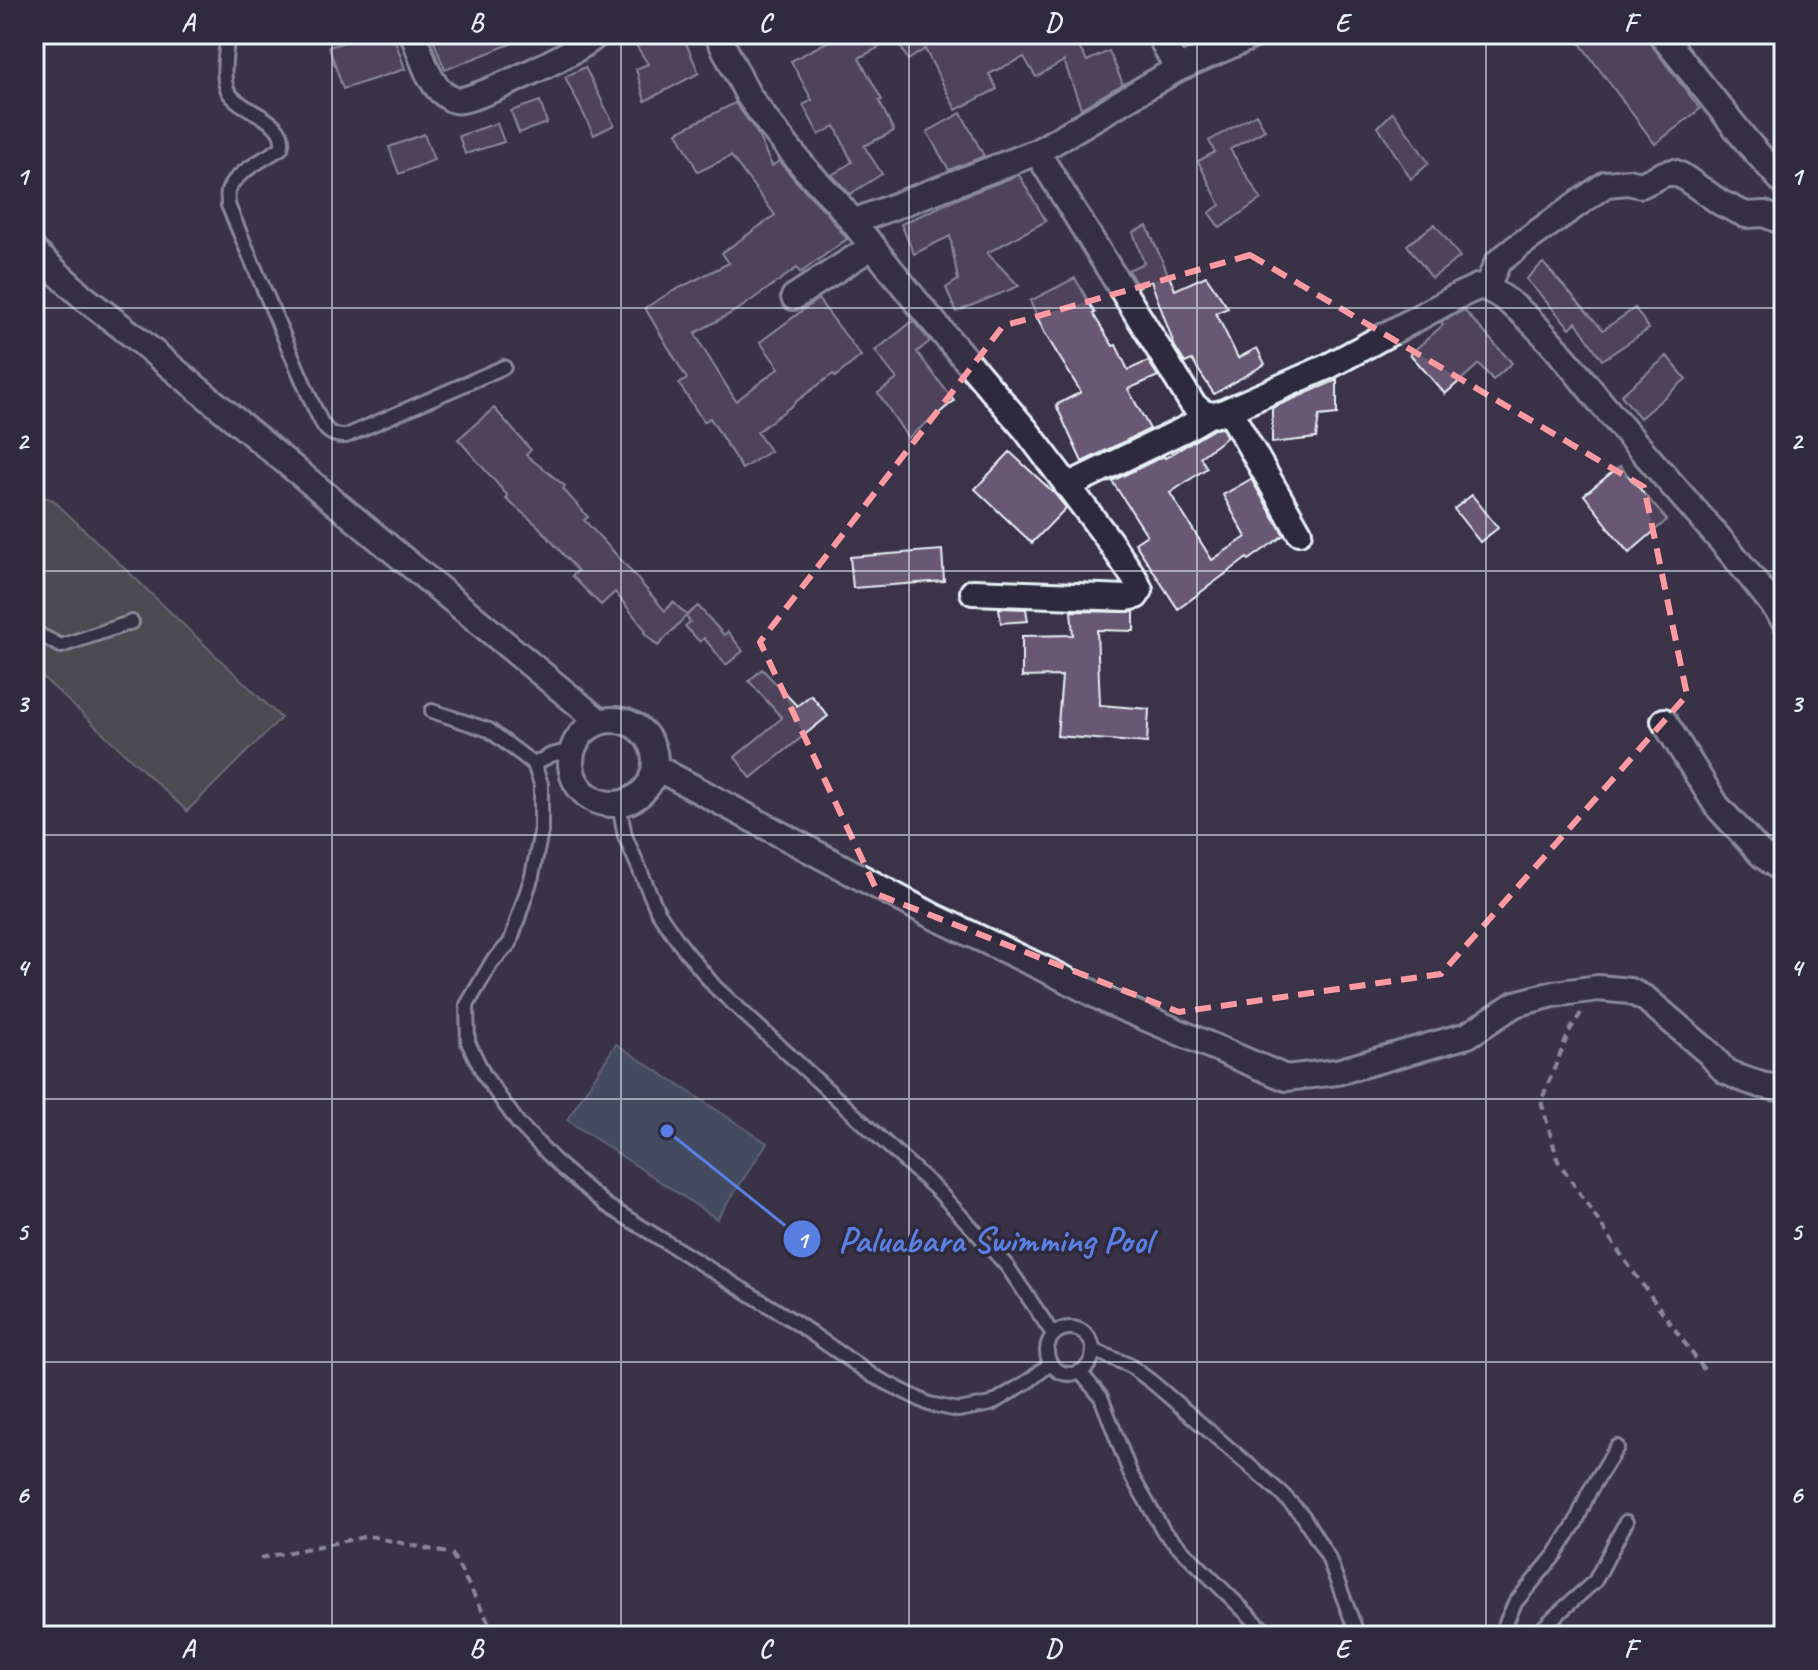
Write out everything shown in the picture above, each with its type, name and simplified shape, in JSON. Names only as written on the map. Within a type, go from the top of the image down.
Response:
[{"type":"street","points":[[413,34],[432,79],[447,97],[460,101],[572,51],[597,34]]},
{"type":"street","points":[[717,34],[758,110],[1007,406],[1140,590],[1136,596],[1127,598],[973,592]]},
{"type":"street","points":[[1159,34],[1177,69]]},
{"type":"street","points":[[853,222],[1037,152],[1177,69],[1257,34]]},
{"type":"street","points":[[1661,34],[1784,183]]},
{"type":"street","points":[[1037,152],[1192,403],[1203,413],[1219,412]]},
{"type":"street","points":[[1486,288],[1498,262],[1606,184],[1628,182],[1641,185],[1673,172],[1746,215],[1764,214],[1784,222]]},
{"type":"street","points":[[794,297],[873,246]]},
{"type":"street","points":[[34,251],[83,297],[600,722]]},
{"type":"street","points":[[1067,486],[1219,412],[1329,366],[1480,286],[1493,290],[1510,302],[1549,340],[1691,505],[1784,620]]},
{"type":"street","points":[[1219,412],[1299,532]]},
{"type":"street","points":[[607,720],[622,721],[643,732],[654,751],[655,767],[646,788],[634,798],[619,804],[604,803],[584,792],[573,771],[572,750],[586,729],[607,720]]},
{"type":"street","points":[[1664,721],[1717,806],[1762,855],[1784,871]]},
{"type":"street","points":[[655,767],[933,916],[1111,1003],[1286,1078],[1337,1072],[1468,1035],[1515,1004],[1554,994],[1598,988],[1630,991],[1646,999],[1709,1053],[1725,1071],[1784,1089]]},
{"type":"lane","points":[[228,34],[225,79],[230,95],[275,127],[283,143],[281,148],[243,172],[232,183],[227,193],[228,205],[326,430],[335,436],[346,436],[504,367]]},
{"type":"lane","points":[[34,632],[61,646],[132,622]]},
{"type":"lane","points":[[432,711],[489,730],[534,764],[541,784],[541,832],[532,876],[510,943],[492,962],[467,1005],[468,1042],[484,1075],[518,1123],[561,1167],[606,1205],[792,1320],[873,1376],[929,1404],[958,1410],[991,1404],[1050,1364]]},
{"type":"lane","points":[[534,764],[551,755],[572,750]]},
{"type":"lane","points":[[619,804],[625,836],[658,912],[715,987],[938,1191],[1007,1266],[1053,1334]]},
{"type":"lane","points":[[1063,1328],[1075,1328],[1089,1338],[1093,1350],[1090,1363],[1080,1372],[1060,1372],[1050,1364],[1046,1348],[1053,1334],[1063,1328]]},
{"type":"lane","points":[[1093,1350],[1129,1365],[1152,1382],[1280,1492],[1303,1516],[1328,1557],[1358,1636]]},
{"type":"lane","points":[[1080,1372],[1101,1397],[1131,1475],[1164,1532],[1270,1636]]},
{"type":"lane","points":[[1500,1636],[1515,1603],[1576,1522],[1589,1492],[1617,1447]]},
{"type":"lane","points":[[1535,1636],[1595,1581],[1626,1522]]},
{"type":"path","points":[[1598,988],[1570,1030],[1541,1101],[1558,1161],[1705,1371]]},
{"type":"path","points":[[260,1558],[369,1536],[452,1554],[496,1636]]},
{"type":"highlighted area","points":[[1250,255],[1644,487],[1687,695],[1441,974],[1179,1012],[879,895],[760,642],[1003,326]]},
{"type":"green space","points":[[34,494],[53,500],[281,718],[187,811],[34,669]]},
{"type":"water","points":[[616,1044],[767,1143],[717,1219],[567,1120]]},
{"type":"building","points":[[367,34],[393,34],[405,69],[343,89],[329,47]]},
{"type":"building","points":[[431,34],[533,34],[533,35],[445,70]]},
{"type":"building","points":[[629,34],[682,34],[699,73],[645,101],[636,69],[648,64]]},
{"type":"building","points":[[842,34],[1071,34],[1087,61],[1109,51],[1123,84],[1081,108],[1064,61],[1036,77],[1024,57],[989,74],[997,89],[956,110],[925,49],[908,60],[896,38],[859,58],[882,100],[879,101],[894,131],[864,146],[882,174],[850,194],[832,175],[852,162],[835,126],[819,135],[803,105],[812,100],[791,61]]},
{"type":"building","points":[[1573,34],[1643,34],[1700,109],[1655,144]]},
{"type":"building","points":[[585,67],[614,125],[594,135],[565,77]]},
{"type":"building","points":[[540,101],[547,123],[519,133],[511,111]]},
{"type":"building","points":[[735,103],[756,131],[772,166],[779,161],[847,239],[800,273],[797,268],[739,309],[695,333],[736,401],[779,368],[760,342],[818,299],[861,356],[757,432],[770,451],[742,469],[710,418],[704,422],[679,384],[687,379],[645,308],[729,263],[722,253],[775,215],[731,156],[698,172],[677,132]]},
{"type":"building","points":[[1393,112],[1429,163],[1411,179],[1378,127]]},
{"type":"building","points":[[961,113],[984,156],[949,170],[927,132]]},
{"type":"building","points":[[1256,114],[1265,130],[1230,149],[1261,199],[1220,228],[1209,213],[1220,205],[1198,161],[1215,152],[1209,141]]},
{"type":"building","points":[[497,123],[504,142],[465,154],[459,136]]},
{"type":"building","points":[[424,134],[434,160],[399,174],[389,147]]},
{"type":"building","points":[[1019,175],[1046,221],[987,253],[1019,286],[956,312],[946,288],[958,280],[950,236],[914,254],[901,224]]},
{"type":"building","points":[[1435,224],[1460,257],[1432,278],[1407,245]]},
{"type":"building","points":[[1147,226],[1175,290],[1206,276],[1228,308],[1216,313],[1238,358],[1257,348],[1265,364],[1214,394],[1192,360],[1185,363],[1175,347],[1151,281],[1138,287],[1128,270],[1144,263],[1133,232]]},
{"type":"building","points":[[1543,263],[1603,330],[1635,308],[1649,329],[1602,360],[1576,322],[1570,328],[1526,279]]},
{"type":"building","points":[[1075,278],[1128,370],[1148,361],[1158,376],[1128,389],[1150,429],[1082,462],[1056,405],[1081,392],[1044,332],[1030,301]]},
{"type":"building","points":[[1464,310],[1512,363],[1493,380],[1479,364],[1445,394],[1410,354],[1443,325],[1441,322]]},
{"type":"building","points":[[913,321],[930,341],[917,352],[954,401],[908,438],[878,393],[897,379],[875,351]]},
{"type":"building","points":[[1667,356],[1686,379],[1640,418],[1621,395]]},
{"type":"building","points":[[1337,380],[1337,414],[1319,416],[1316,438],[1272,443],[1272,408]]},
{"type":"building","points":[[494,408],[531,450],[526,455],[565,486],[563,489],[588,517],[584,520],[665,611],[673,602],[687,615],[658,646],[644,633],[646,631],[615,592],[601,605],[572,576],[578,571],[537,525],[506,499],[508,496],[458,439]]},
{"type":"building","points":[[1222,428],[1227,437],[1200,457],[1207,468],[1170,493],[1212,560],[1246,537],[1223,495],[1251,479],[1284,535],[1178,609],[1135,543],[1147,535],[1112,481],[1165,458],[1214,429]]},
{"type":"building","points":[[1010,452],[1066,508],[1032,543],[975,489]]},
{"type":"building","points":[[1620,466],[1667,520],[1629,553],[1584,495]]},
{"type":"building","points":[[1472,495],[1498,528],[1480,542],[1454,509]]},
{"type":"building","points":[[942,550],[944,581],[853,588],[850,557]]},
{"type":"building","points":[[698,606],[724,635],[728,632],[743,651],[726,665],[704,638],[700,642],[685,626],[690,622],[686,616]]},
{"type":"building","points":[[999,608],[1026,609],[1028,621],[1001,623]]},
{"type":"building","points":[[1071,611],[1134,612],[1134,631],[1097,630],[1100,705],[1149,709],[1147,743],[1057,736],[1062,676],[1022,677],[1022,636],[1073,635]]},
{"type":"building","points":[[762,669],[797,706],[811,695],[828,716],[751,778],[735,757],[782,718],[749,681]]},
{"type":"place","name":"Paluabara Swimming Pool","points":[[667,1131]]}]
